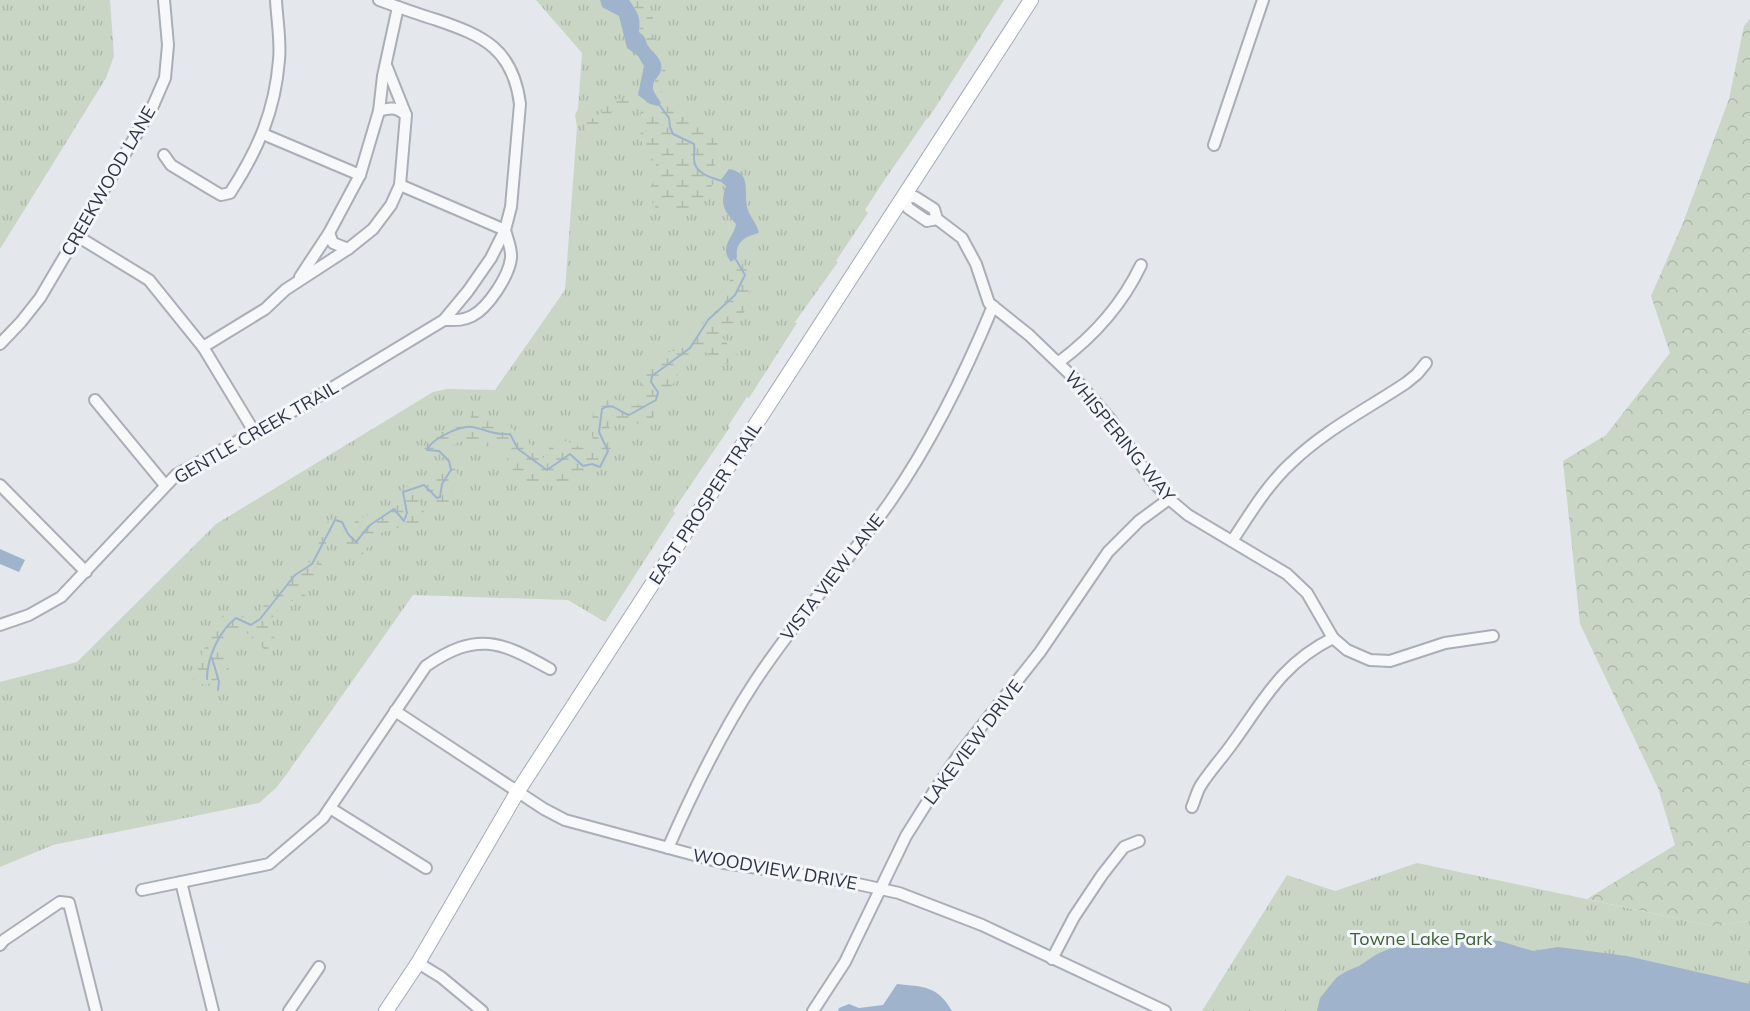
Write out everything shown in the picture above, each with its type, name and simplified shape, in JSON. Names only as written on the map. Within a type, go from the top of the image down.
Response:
[{"type":"main road","name":"EAST PROSPER TRAIL","points":[[386,1011],[418,963],[518,791],[1031,0]]},
{"type":"street","name":"CREEKWOOD LANE","points":[[0,344],[40,298],[152,108],[165,78],[168,45],[164,0]]},
{"type":"street","points":[[164,155],[171,165],[221,195],[230,192],[264,134],[275,96],[279,58],[276,0]]},
{"type":"street","points":[[298,282],[329,233],[360,175],[379,111],[383,76],[398,7],[379,0]]},
{"type":"street","points":[[1214,146],[1263,0]]},
{"type":"street","name":"GENTLE CREEK TRAIL","points":[[0,625],[29,615],[61,597],[176,475],[255,433],[371,366],[444,320],[491,258],[505,230],[511,207],[520,104],[518,88],[501,55],[487,40],[469,31],[398,7]]},
{"type":"street","points":[[203,346],[265,309],[285,290],[348,249],[374,229],[391,205],[400,185],[406,115],[386,65]]},
{"type":"street","points":[[379,111],[392,107],[406,115]]},
{"type":"street","points":[[264,134],[360,175]]},
{"type":"street","points":[[400,185],[505,230]]},
{"type":"street","name":"WHISPERING WAY","points":[[904,197],[908,208],[927,221],[937,219],[956,232],[969,248],[987,298],[993,306],[1059,362],[1110,419],[1151,479],[1168,499],[1188,515],[1276,566],[1299,584],[1317,608],[1333,638],[1354,654],[1380,662],[1400,659],[1445,643],[1493,636]]},
{"type":"street","name":"GENTLE CREEK TRAIL","points":[[444,320],[460,321],[474,315],[493,296],[507,272],[511,256],[505,230]]},
{"type":"street","points":[[329,233],[333,243],[348,249]]},
{"type":"street","points":[[77,236],[149,280],[203,346],[255,433]]},
{"type":"street","points":[[1059,362],[1079,347],[1109,317],[1141,265]]},
{"type":"street","name":"VISTA VIEW LANE","points":[[668,848],[705,768],[750,689],[780,645],[859,544],[911,469],[961,380],[993,306]]},
{"type":"street","points":[[1232,541],[1289,464],[1315,442],[1406,383],[1426,363]]},
{"type":"street","points":[[95,400],[165,485]]},
{"type":"street","points":[[0,485],[86,572]]},
{"type":"street","name":"LAKEVIEW DRIVE","points":[[813,1011],[845,962],[906,836],[958,756],[1040,652],[1093,572],[1121,537],[1149,512],[1168,499]]},
{"type":"street","points":[[1192,807],[1200,786],[1274,684],[1302,657],[1333,638]]},
{"type":"street","points":[[142,890],[269,864],[323,818],[426,666],[447,652],[472,643],[496,645],[518,651],[550,669]]},
{"type":"street","name":"WOODVIEW DRIVE","points":[[395,711],[544,809],[566,820],[724,863],[879,888],[941,908],[1165,1011]]},
{"type":"street","points":[[330,808],[426,868]]},
{"type":"street","points":[[1052,959],[1074,917],[1102,875],[1124,847],[1139,841]]},
{"type":"street","points":[[181,882],[213,1011]]},
{"type":"street","points":[[1,941],[60,902],[69,903],[96,1011]]},
{"type":"street","points":[[418,963],[441,977],[482,1011]]},
{"type":"street","points":[[289,1011],[319,967]]},
{"type":"green space","points":[[0,0],[110,0],[114,56],[106,78],[0,249]]},
{"type":"green space","points":[[536,0],[1004,0],[928,119],[872,198],[865,210],[868,213],[836,261],[838,262],[795,322],[797,323],[673,511],[675,513],[605,622],[568,600],[413,595],[286,775],[276,788],[259,803],[53,845],[0,867],[0,682],[77,662],[216,524],[433,392],[447,389],[495,390],[565,290],[577,127],[575,115],[578,109],[582,53]]},
{"type":"green space","points":[[629,0],[640,0],[653,18],[647,29],[653,35],[667,64],[661,90],[718,142],[714,161],[717,175],[714,183],[702,199],[692,202],[690,210],[657,210],[650,195],[656,169],[655,161],[644,149],[642,141],[640,123],[642,98],[653,105],[661,103],[654,88],[660,73],[654,51],[640,32],[638,13]]},
{"type":"green space","points":[[1750,19],[1750,921],[1712,926],[1587,899],[1675,845],[1658,788],[1580,624],[1563,461],[1606,435],[1670,353],[1651,296],[1683,223],[1729,99],[1744,26]]},
{"type":"green space","points":[[639,91],[638,95],[641,97],[612,112],[587,137],[586,123],[600,114],[611,100],[632,97]]},
{"type":"green space","points":[[736,253],[751,277],[749,302],[741,319],[722,329],[720,334],[732,350],[741,357],[742,362],[724,364],[703,351],[698,352],[680,370],[652,419],[643,425],[622,418],[612,421],[610,450],[602,469],[572,484],[559,487],[529,482],[514,472],[503,450],[473,440],[462,441],[434,453],[423,452],[426,444],[435,435],[431,432],[443,432],[469,423],[471,416],[466,410],[469,406],[482,415],[509,425],[517,434],[525,436],[534,451],[543,458],[549,453],[549,446],[559,440],[580,447],[592,448],[594,444],[593,411],[597,401],[609,398],[637,406],[644,394],[641,381],[651,366],[663,355],[674,351],[694,326],[704,322],[724,303],[730,289],[729,260],[731,262],[737,257]]},
{"type":"green space","points":[[446,458],[449,458],[461,480],[451,491],[449,501],[443,507],[431,500],[426,486],[438,477]]},
{"type":"green space","points":[[413,484],[421,492],[419,504],[424,511],[419,523],[382,532],[362,555],[349,552],[342,540],[344,529],[366,515],[372,516],[387,511],[400,492]]},
{"type":"green space","points":[[332,519],[337,521],[333,524],[331,534],[316,562],[322,564],[324,575],[307,587],[305,597],[287,604],[273,616],[268,628],[276,640],[269,650],[264,649],[246,632],[238,635],[227,642],[220,652],[224,653],[231,666],[227,671],[208,684],[190,686],[203,651],[223,615],[237,614],[249,619],[255,617],[266,603],[311,561],[321,538],[323,525]]},
{"type":"green space","name":"Towne Lake Park","points":[[1417,863],[1712,926],[1750,921],[1750,1011],[1202,1011],[1287,875],[1335,891]]},
{"type":"water","points":[[600,0],[629,0],[637,12],[640,22],[639,32],[644,36],[661,64],[660,73],[653,86],[661,103],[658,106],[650,104],[638,95],[644,66],[638,56],[627,48],[619,16],[602,7]]},
{"type":"water","points":[[729,169],[737,171],[744,179],[746,203],[759,233],[740,243],[737,257],[731,262],[727,256],[726,247],[736,224],[724,207],[723,198],[726,186],[720,181]]},
{"type":"water","points":[[0,549],[25,560],[19,572],[0,564]]},
{"type":"water","points":[[1447,938],[1500,941],[1533,951],[1558,947],[1627,956],[1750,984],[1750,1011],[1317,1011],[1320,998],[1337,977],[1377,954],[1389,949]]},
{"type":"water","points":[[897,984],[929,989],[941,996],[952,1011],[838,1011],[839,1008],[849,1004],[859,1008],[883,1005]]},
{"type":"waterway","points":[[658,103],[669,118],[673,134],[694,144],[694,159],[697,168],[704,174],[722,181]]},
{"type":"waterway","points":[[207,679],[209,662],[224,630],[236,618],[251,625],[260,619],[295,575],[312,564],[335,520],[342,522],[348,534],[356,542],[370,525],[394,509],[404,521],[407,513],[403,492],[424,485],[437,498],[440,497],[442,484],[451,470],[449,461],[439,451],[427,450],[434,441],[461,428],[472,427],[500,434],[510,434],[518,449],[547,470],[570,454],[583,466],[592,464],[600,467],[608,451],[599,432],[602,409],[609,406],[629,415],[656,400],[658,392],[651,382],[652,376],[690,348],[708,320],[735,295],[745,275],[735,258]]},
{"type":"waterway","points":[[212,658],[219,682],[218,690]]}]
